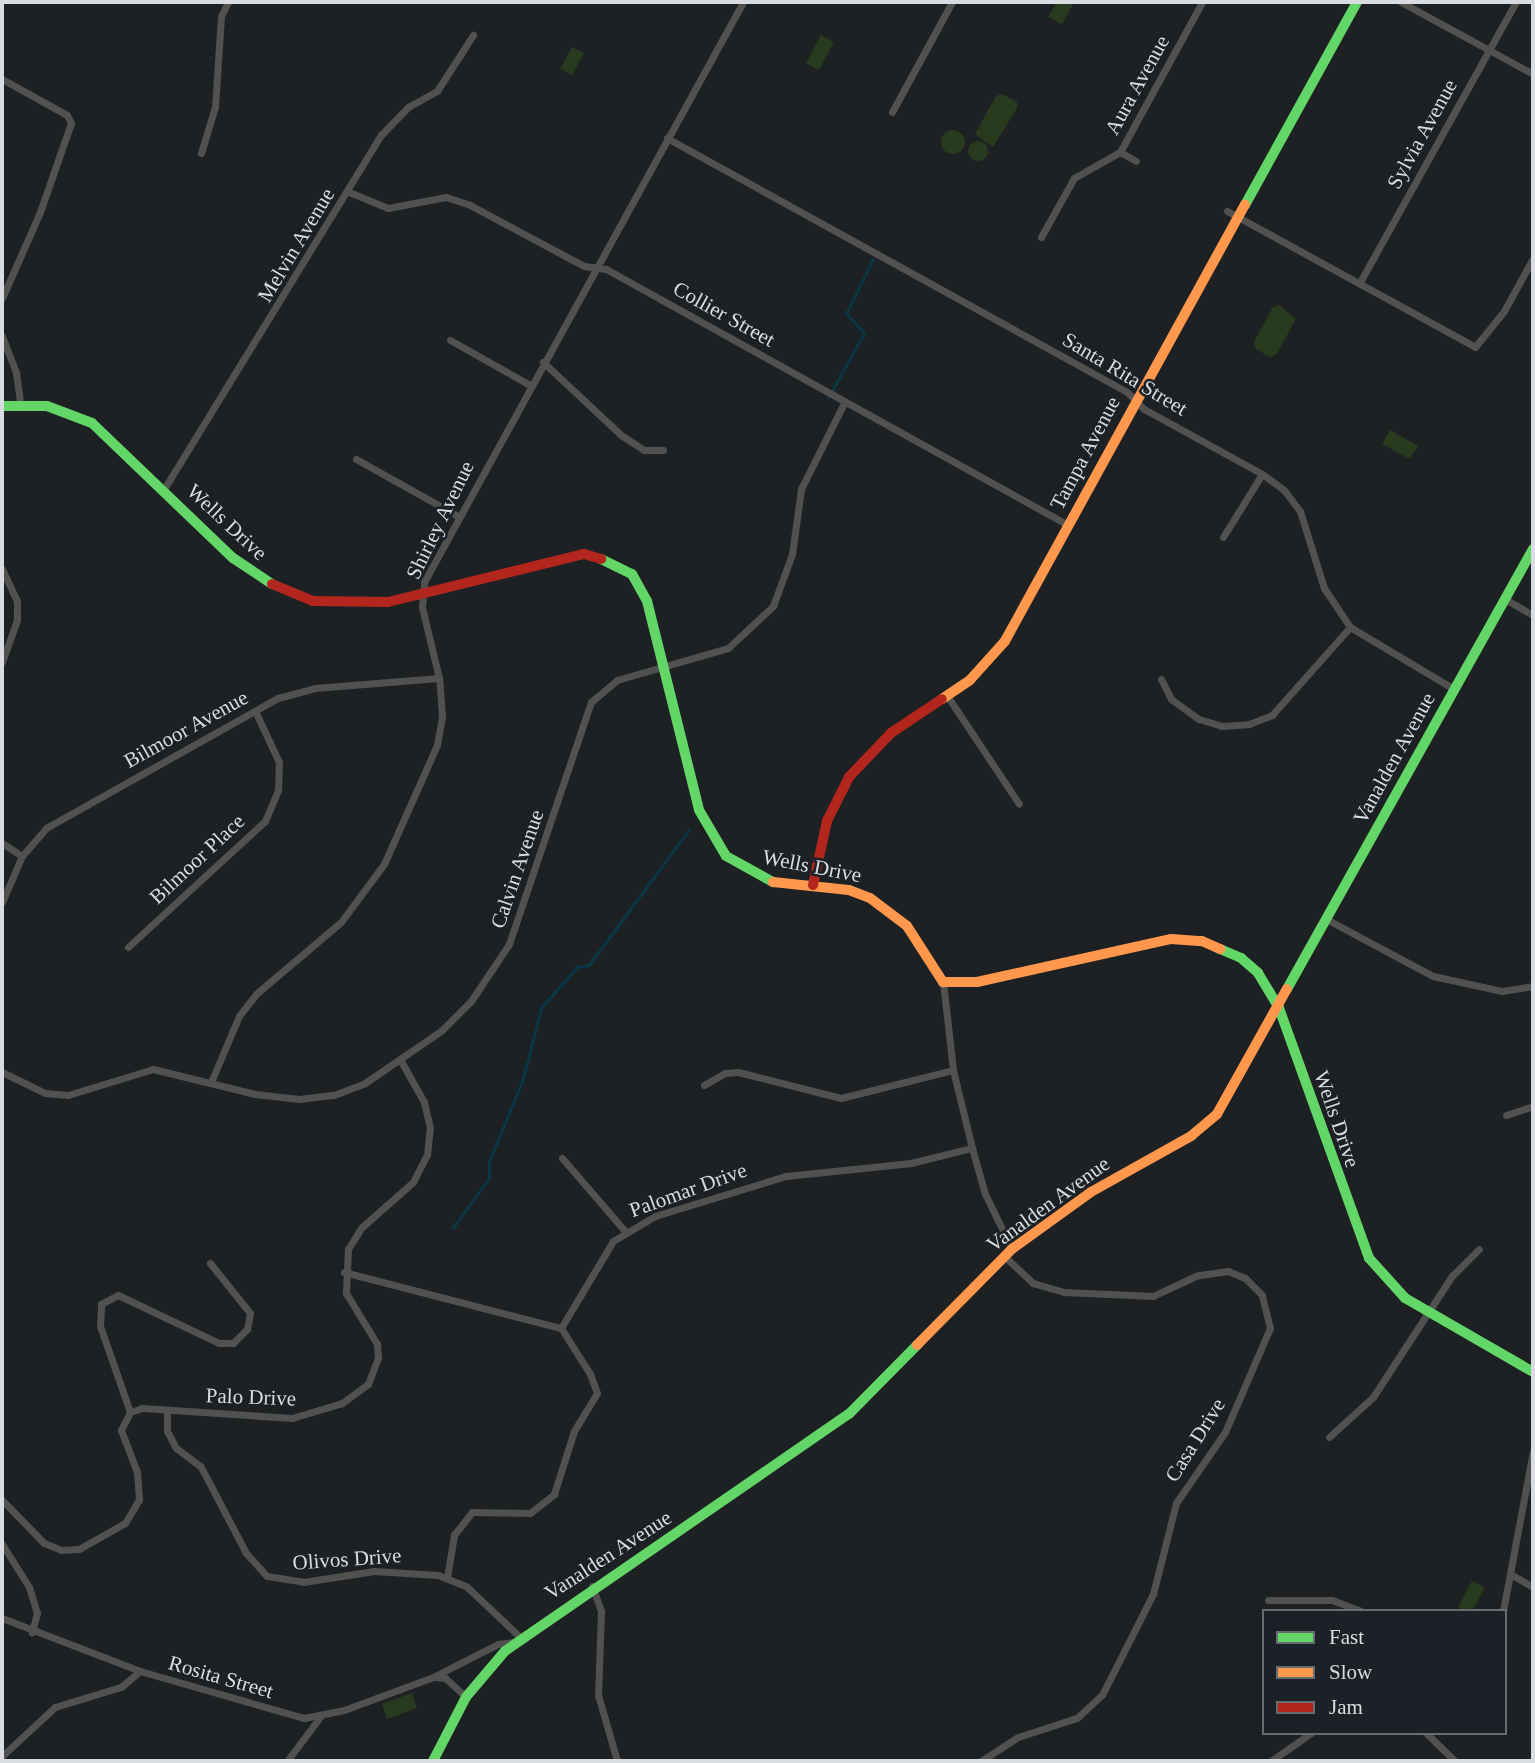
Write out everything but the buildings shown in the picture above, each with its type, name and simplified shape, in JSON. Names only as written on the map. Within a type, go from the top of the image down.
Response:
[{"type":"main road","name":"Tampa Avenue","points":[[813,885],[827,821],[849,777],[891,733],[948,697],[984,667],[1005,640],[1357,2]]},
{"type":"main road","name":"Wells Drive","points":[[2,405],[20,402],[47,405],[92,423],[164,489],[233,558],[286,592],[313,601],[355,605],[423,592],[571,556],[608,559],[632,575],[643,591],[699,810],[713,840],[726,856],[750,874],[789,886],[813,885],[849,890],[891,911],[920,943],[943,982],[977,982],[1171,939],[1202,941],[1241,958],[1258,973],[1279,1008],[1369,1258],[1385,1281],[1430,1315],[1533,1372]]},
{"type":"main road","name":"Vanalden Avenue","points":[[433,1761],[466,1697],[519,1640],[592,1586],[849,1414],[1008,1253],[1091,1192],[1191,1136],[1217,1114],[1279,1008],[1533,549]]},
{"type":"street","points":[[201,153],[215,107],[221,16],[228,2]]},
{"type":"street","name":"Shirley Avenue","points":[[211,1082],[239,1016],[256,994],[341,922],[384,864],[436,745],[442,717],[439,678],[422,607],[423,592],[458,516],[743,2]]},
{"type":"street","points":[[892,112],[952,2]]},
{"type":"street","name":"Aura Avenue","points":[[1041,237],[1074,178],[1088,166],[1120,152],[1202,2]]},
{"type":"street","points":[[1401,2],[1533,74]]},
{"type":"street","name":"Sylvia Avenue","points":[[1360,282],[1516,2]]},
{"type":"street","name":"Melvin Avenue","points":[[164,489],[394,118],[437,91],[473,35]]},
{"type":"street","points":[[2,79],[71,119],[44,202],[2,298]]},
{"type":"street","name":"Santa Rita Street","points":[[667,138],[1136,400],[1144,409],[1262,474],[1284,490],[1300,511],[1324,588],[1350,627],[1454,688]]},
{"type":"street","points":[[1120,152],[1136,161]]},
{"type":"street","name":"Collier Street","points":[[349,192],[388,208],[427,199],[464,202],[584,266],[596,267],[1068,525]]},
{"type":"street","points":[[1227,211],[1479,348],[1533,258]]},
{"type":"street","points":[[2,336],[15,366],[20,402]]},
{"type":"street","points":[[450,340],[530,385]]},
{"type":"street","points":[[543,362],[621,435],[644,450],[663,450]]},
{"type":"street","name":"Calvin Avenue","points":[[2,1072],[45,1093],[68,1094],[153,1069],[255,1094],[299,1099],[334,1095],[401,1061],[442,1030],[471,1001],[509,944],[591,702],[617,680],[729,648],[773,606],[792,554],[801,489],[845,401]]},
{"type":"street","points":[[356,460],[458,516]]},
{"type":"street","points":[[1223,537],[1262,474]]},
{"type":"street","points":[[2,569],[17,611],[14,638],[2,662]]},
{"type":"street","points":[[1505,599],[1533,615]]},
{"type":"street","points":[[1161,679],[1171,699],[1199,719],[1222,726],[1249,724],[1272,715],[1350,627]]},
{"type":"street","name":"Bilmoor Avenue","points":[[2,902],[22,856],[62,817],[255,710],[315,688],[439,678]]},
{"type":"street","points":[[948,697],[1019,804]]},
{"type":"street","name":"Bilmoor Place","points":[[128,947],[265,821],[278,790],[279,762],[255,710]]},
{"type":"street","points":[[2,843],[22,856]]},
{"type":"street","points":[[1328,920],[1433,976],[1502,991],[1533,986]]},
{"type":"street","name":"Casa Drive","points":[[943,982],[953,1070],[985,1194],[1008,1253],[1033,1283],[1064,1292],[1153,1296],[1198,1275],[1228,1271],[1245,1278],[1262,1295],[1270,1328],[1225,1432],[1177,1503],[1153,1594],[1102,1695],[1077,1718],[1018,1737],[981,1761]]},
{"type":"street","points":[[401,1061],[424,1102],[430,1128],[427,1155],[413,1182],[354,1237],[344,1272],[561,1328],[590,1374],[597,1393],[574,1431],[554,1494],[530,1513],[472,1512],[454,1535],[447,1578]]},
{"type":"street","points":[[704,1086],[725,1073],[738,1072],[841,1098],[953,1070]]},
{"type":"street","points":[[1506,1115],[1533,1106]]},
{"type":"street","name":"Palomar Drive","points":[[561,1328],[603,1253],[625,1231],[655,1216],[786,1176],[911,1163],[972,1148]]},
{"type":"street","points":[[562,1158],[625,1231]]},
{"type":"street","points":[[1329,1437],[1373,1397],[1430,1315],[1452,1276],[1479,1249]]},
{"type":"street","points":[[2,1500],[44,1543],[61,1550],[79,1549],[125,1523],[135,1512],[141,1489],[123,1443],[121,1430],[130,1412],[100,1326],[101,1304],[118,1295],[219,1343],[233,1343],[247,1329],[250,1313],[210,1263]]},
{"type":"street","name":"Palo Drive","points":[[130,1412],[142,1408],[292,1418],[310,1416],[360,1394],[374,1374],[377,1344],[346,1293],[344,1272]]},
{"type":"street","name":"Olivos Drive","points":[[167,1411],[167,1431],[176,1448],[201,1468],[246,1553],[267,1576],[303,1582],[401,1570],[447,1578],[495,1610],[519,1640]]},
{"type":"street","points":[[1504,1609],[1512,1575],[1533,1451]]},
{"type":"street","points":[[2,1544],[29,1587],[37,1613],[32,1632]]},
{"type":"street","points":[[1512,1575],[1533,1587]]},
{"type":"street","points":[[592,1586],[601,1611],[598,1695],[615,1758],[604,1761]]},
{"type":"street","points":[[1268,1600],[1332,1600],[1356,1609]]},
{"type":"street","name":"Rosita Street","points":[[2,1618],[32,1632],[139,1671],[304,1718],[320,1717],[433,1677],[498,1644],[519,1640]]},
{"type":"street","points":[[2,1756],[55,1707],[121,1687],[139,1671]]},
{"type":"street","points":[[433,1677],[445,1678],[466,1697]]},
{"type":"street","points":[[287,1761],[320,1717]]},
{"type":"street","points":[[1271,1761],[1308,1735]]},
{"type":"street","points":[[1428,1735],[1455,1761]]},
{"type":"green space","points":[[1057,2],[1074,2],[1062,24],[1048,17]]},
{"type":"green space","points":[[821,35],[834,42],[819,70],[806,63]]},
{"type":"green space","points":[[572,47],[584,53],[572,75],[560,69]]},
{"type":"green space","points":[[1002,94],[1017,102],[1017,108],[993,147],[975,134],[996,96]]},
{"type":"green space","points":[[948,130],[958,130],[965,137],[965,147],[958,154],[948,154],[941,147],[941,137]]},
{"type":"green space","points":[[978,141],[985,144],[988,151],[985,158],[978,161],[971,158],[968,151],[971,144]]},
{"type":"green space","points":[[1279,305],[1296,319],[1276,355],[1270,357],[1256,349],[1254,342],[1273,307]]},
{"type":"green space","points":[[1390,430],[1418,446],[1410,459],[1382,444]]},
{"type":"green space","points":[[1472,1581],[1485,1588],[1473,1609],[1458,1607]]},
{"type":"green space","points":[[412,1693],[417,1708],[387,1719],[382,1704]]},
{"type":"waterway","points":[[828,398],[864,333],[846,314],[873,259]]},
{"type":"waterway","points":[[453,1228],[489,1178],[489,1162],[523,1079],[541,1008],[577,967],[589,965],[689,830]]},
{"type":"traffic: fast","points":[[1245,205],[1357,2]]},
{"type":"traffic: fast","points":[[2,406],[47,406],[92,423],[233,558],[272,584]]},
{"type":"traffic: fast","points":[[1287,989],[1533,549]]},
{"type":"traffic: fast","points":[[601,559],[632,574],[647,601],[699,810],[726,856],[773,882]]},
{"type":"traffic: fast","points":[[1220,949],[1241,958],[1258,973],[1279,1008],[1369,1258],[1405,1298],[1533,1372]]},
{"type":"traffic: fast","points":[[433,1761],[466,1697],[505,1651],[849,1414],[917,1345]]},
{"type":"traffic: slow","points":[[942,699],[970,680],[1005,641],[1245,205]]},
{"type":"traffic: slow","points":[[773,882],[849,890],[870,898],[907,926],[943,982],[977,982],[1171,939],[1202,941],[1220,949]]},
{"type":"traffic: slow","points":[[917,1345],[1012,1249],[1091,1192],[1191,1136],[1217,1114],[1287,989]]},
{"type":"traffic: jam","points":[[272,584],[313,601],[388,602],[584,554],[601,559]]},
{"type":"traffic: jam","points":[[813,885],[827,821],[849,777],[891,733],[942,699]]}]
